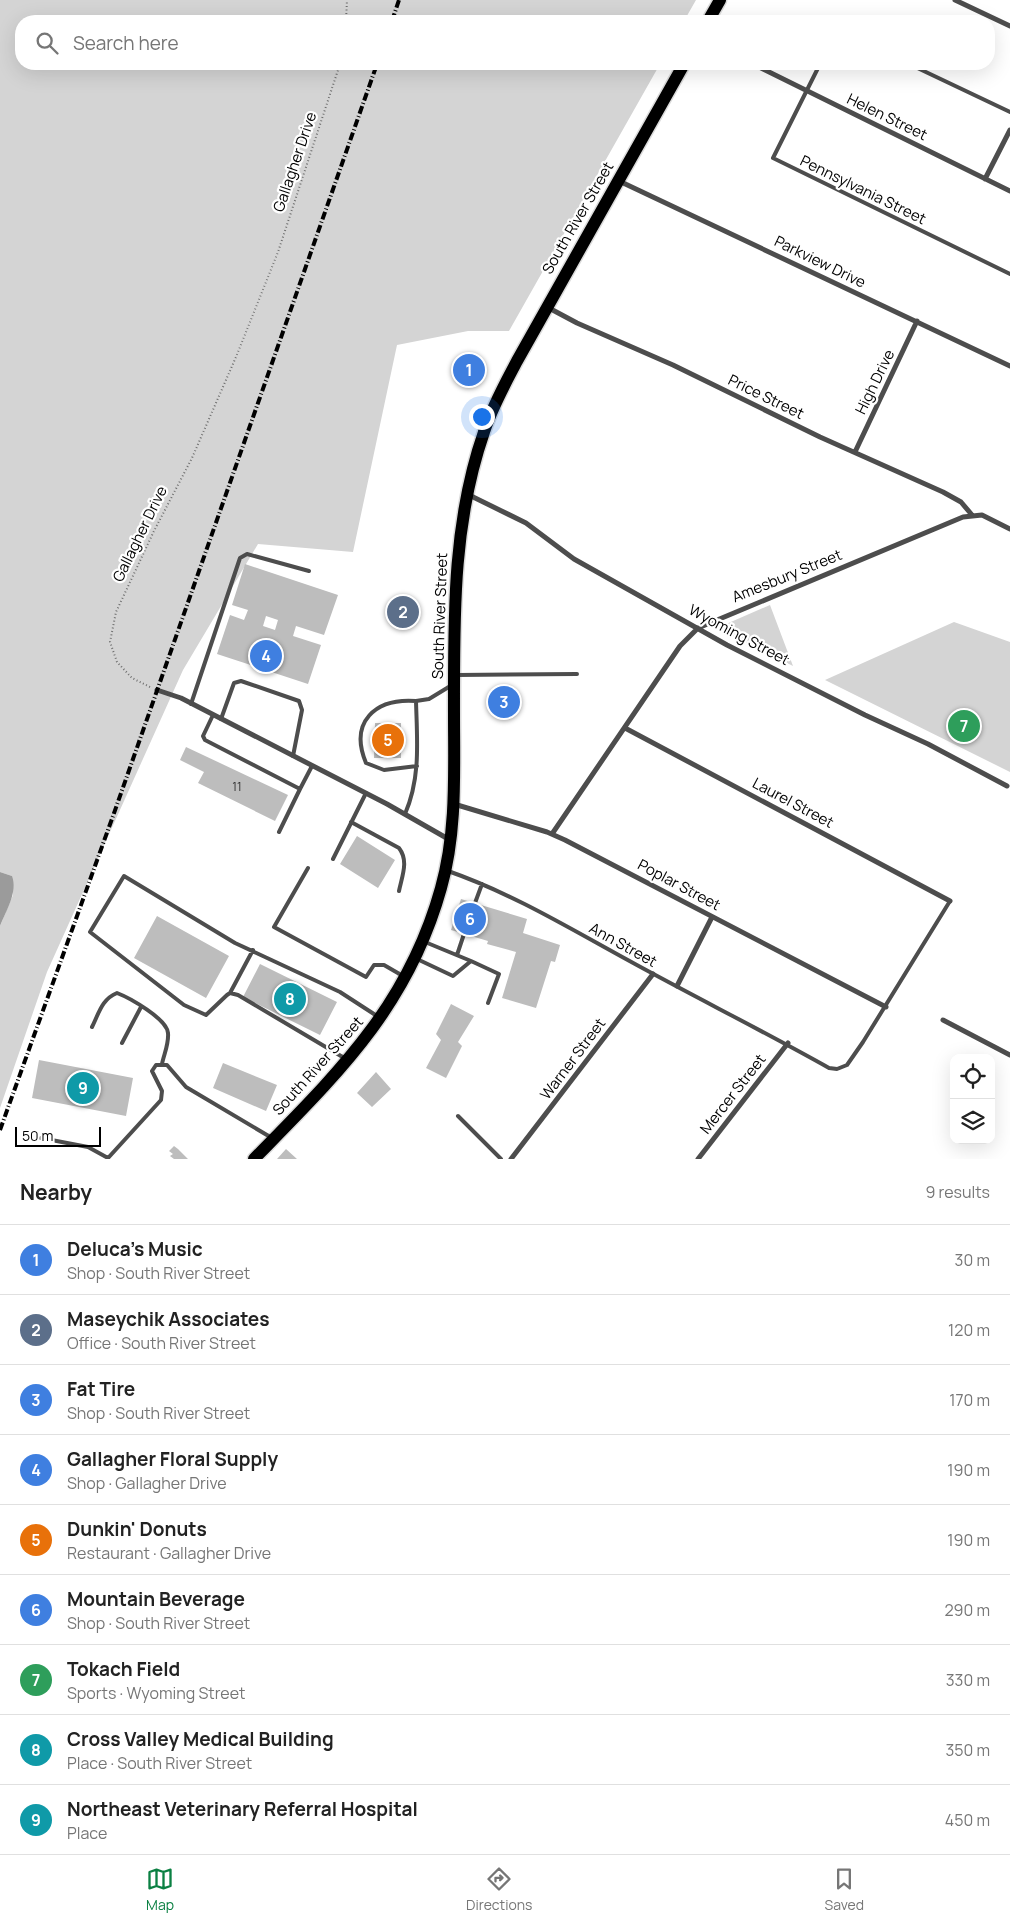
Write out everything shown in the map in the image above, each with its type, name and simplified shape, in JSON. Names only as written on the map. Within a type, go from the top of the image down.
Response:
[{"type":"main road","points":[[711,15],[720,0]]},
{"type":"main road","name":"South River Street","points":[[254,1159],[348,1060],[382,1018],[415,958],[422,941],[446,870],[451,840],[454,804],[454,679],[458,548],[467,494],[484,432],[496,402],[547,306],[681,70]]},
{"type":"street","points":[[955,0],[987,15]]},
{"type":"street","points":[[995,19],[1010,26]]},
{"type":"street","name":"Helen Street","points":[[765,70],[806,92],[1010,191]]},
{"type":"street","points":[[985,179],[1010,130]]},
{"type":"street","name":"Parkview Drive","points":[[618,181],[1010,366]]},
{"type":"street","name":"Price Street","points":[[547,306],[576,323],[673,364],[758,408],[943,492],[961,502],[972,515]]},
{"type":"street","name":"High Drive","points":[[855,452],[917,321]]},
{"type":"street","name":"Wyoming Street","points":[[467,494],[526,523],[574,559],[698,628],[1007,786]]},
{"type":"street","points":[[972,515],[982,516],[1010,529]]},
{"type":"street","name":"Amesbury Street","points":[[552,834],[680,646],[698,628],[948,522],[972,515]]},
{"type":"street","points":[[157,690],[221,719],[366,793],[451,840]]},
{"type":"street","name":"Laurel Street","points":[[625,728],[950,901]]},
{"type":"street","name":"Poplar Street","points":[[454,804],[552,834],[886,1007]]},
{"type":"street","points":[[677,986],[712,917]]},
{"type":"street","name":"Warner Street","points":[[512,1159],[653,974]]},
{"type":"street","points":[[943,1020],[1010,1055]]},
{"type":"street","name":"Mercer Street","points":[[698,1159],[788,1043]]},
{"type":"lane","points":[[806,92],[817,70]]},
{"type":"lane","points":[[922,70],[1010,112]]},
{"type":"lane","name":"Pennsylvania Street","points":[[806,92],[773,158],[1010,274]]},
{"type":"lane","points":[[191,704],[240,558],[247,554],[309,571]]},
{"type":"lane","points":[[417,766],[384,770],[366,763],[362,753],[362,732],[369,715],[388,702],[429,699],[454,679],[577,674]]},
{"type":"lane","points":[[221,719],[234,683],[242,681],[299,701],[302,710],[293,756]]},
{"type":"lane","points":[[405,814],[413,793],[417,766],[416,701]]},
{"type":"lane","points":[[213,715],[203,736],[205,740],[300,789]]},
{"type":"lane","points":[[279,832],[312,766]]},
{"type":"lane","points":[[333,859],[366,793]]},
{"type":"lane","points":[[351,822],[399,848],[403,853],[404,864],[399,891]]},
{"type":"lane","points":[[308,868],[274,927],[366,976],[374,965],[384,965],[405,977]]},
{"type":"lane","name":"Ann Street","points":[[446,870],[482,884],[788,1043],[829,1068],[842,1069],[847,1065],[886,1007]]},
{"type":"lane","points":[[253,950],[230,993],[206,1015],[184,1005],[90,932],[124,876],[235,943],[253,950],[340,992],[365,1010],[382,1018]]},
{"type":"lane","points":[[475,903],[482,884]]},
{"type":"lane","points":[[886,1007],[950,901]]},
{"type":"lane","points":[[456,955],[464,934]]},
{"type":"lane","points":[[422,941],[499,974],[488,1003]]},
{"type":"lane","points":[[415,958],[453,976],[471,961]]},
{"type":"lane","points":[[92,1027],[103,1002],[109,996],[117,993],[166,1025],[167,1043],[162,1064]]},
{"type":"lane","points":[[230,993],[238,995],[348,1060]]},
{"type":"lane","points":[[122,1043],[141,1007]]},
{"type":"lane","points":[[41,1138],[88,1147],[108,1158],[161,1100],[162,1091],[152,1071],[156,1065],[162,1064],[166,1065],[186,1087],[274,1139]]},
{"type":"lane","points":[[458,1116],[501,1159]]},
{"type":"path","points":[[346,15],[347,0]]},
{"type":"path","name":"Gallagher Drive","points":[[157,690],[132,678],[117,662],[110,642],[116,612],[154,531],[192,458],[236,357],[278,252],[338,70]]},
{"type":"shaded area","points":[[0,0],[696,0],[687,15],[15,15],[15,70],[657,70],[509,331],[468,331],[397,345],[353,552],[258,544],[183,670],[47,972],[0,1108],[0,926],[13,895],[12,876],[0,872]]},
{"type":"shaded area","points":[[770,605],[793,666],[717,628]]},
{"type":"shaded area","points":[[954,622],[1010,642],[1010,772],[825,680]]},
{"type":"shaded area","points":[[0,872],[12,876],[14,888],[0,926]]},
{"type":"building","points":[[245,564],[338,595],[324,635],[296,626],[293,636],[321,645],[308,684],[217,654],[230,615],[244,620],[248,610],[232,605]],"holes":[[[266,616],[278,620],[275,630],[263,626]]]},
{"type":"building","points":[[375,723],[401,723],[401,758],[374,758]]},
{"type":"building","points":[[186,747],[288,795],[275,821],[198,783],[204,772],[180,760]]},
{"type":"building","points":[[357,836],[395,860],[378,888],[340,864]]},
{"type":"building","points":[[461,899],[527,919],[523,933],[560,945],[555,962],[551,961],[536,1008],[502,998],[516,952],[487,944],[488,941],[451,930]]},
{"type":"building","points":[[157,916],[229,956],[206,998],[134,958]]},
{"type":"building","points":[[260,964],[337,1002],[320,1035],[243,997]]},
{"type":"building","points":[[451,1004],[474,1016],[458,1042],[462,1046],[446,1078],[426,1068],[441,1040],[436,1034]]},
{"type":"building","points":[[39,1060],[133,1078],[126,1116],[32,1098]]},
{"type":"building","points":[[223,1063],[277,1085],[266,1111],[213,1088]]},
{"type":"building","points":[[376,1072],[391,1089],[372,1107],[357,1093]]},
{"type":"building","points":[[174,1146],[188,1159],[174,1159],[170,1156],[173,1154],[169,1151]]},
{"type":"building","points":[[286,1149],[297,1159],[277,1159]]},
{"type":"railway","points":[[394,15],[399,0]]},
{"type":"railway","points":[[0,1130],[113,816],[375,70]]},
{"type":"place","name":"Deluca's Music","points":[[469,370]]},
{"type":"place","name":"Maseychik Associates","points":[[403,612]]},
{"type":"place","name":"Gallagher Floral Supply","points":[[266,656]]},
{"type":"place","name":"Fat Tire","points":[[504,702]]},
{"type":"place","name":"Tokach Field","points":[[964,726]]},
{"type":"place","name":"Dunkin' Donuts","points":[[388,740]]},
{"type":"place","name":"Mountain Beverage","points":[[470,919]]},
{"type":"place","name":"Cross Valley Medical Building","points":[[290,999]]},
{"type":"place","name":"Northeast Veterinary Referral Hospital","points":[[83,1088]]}]
